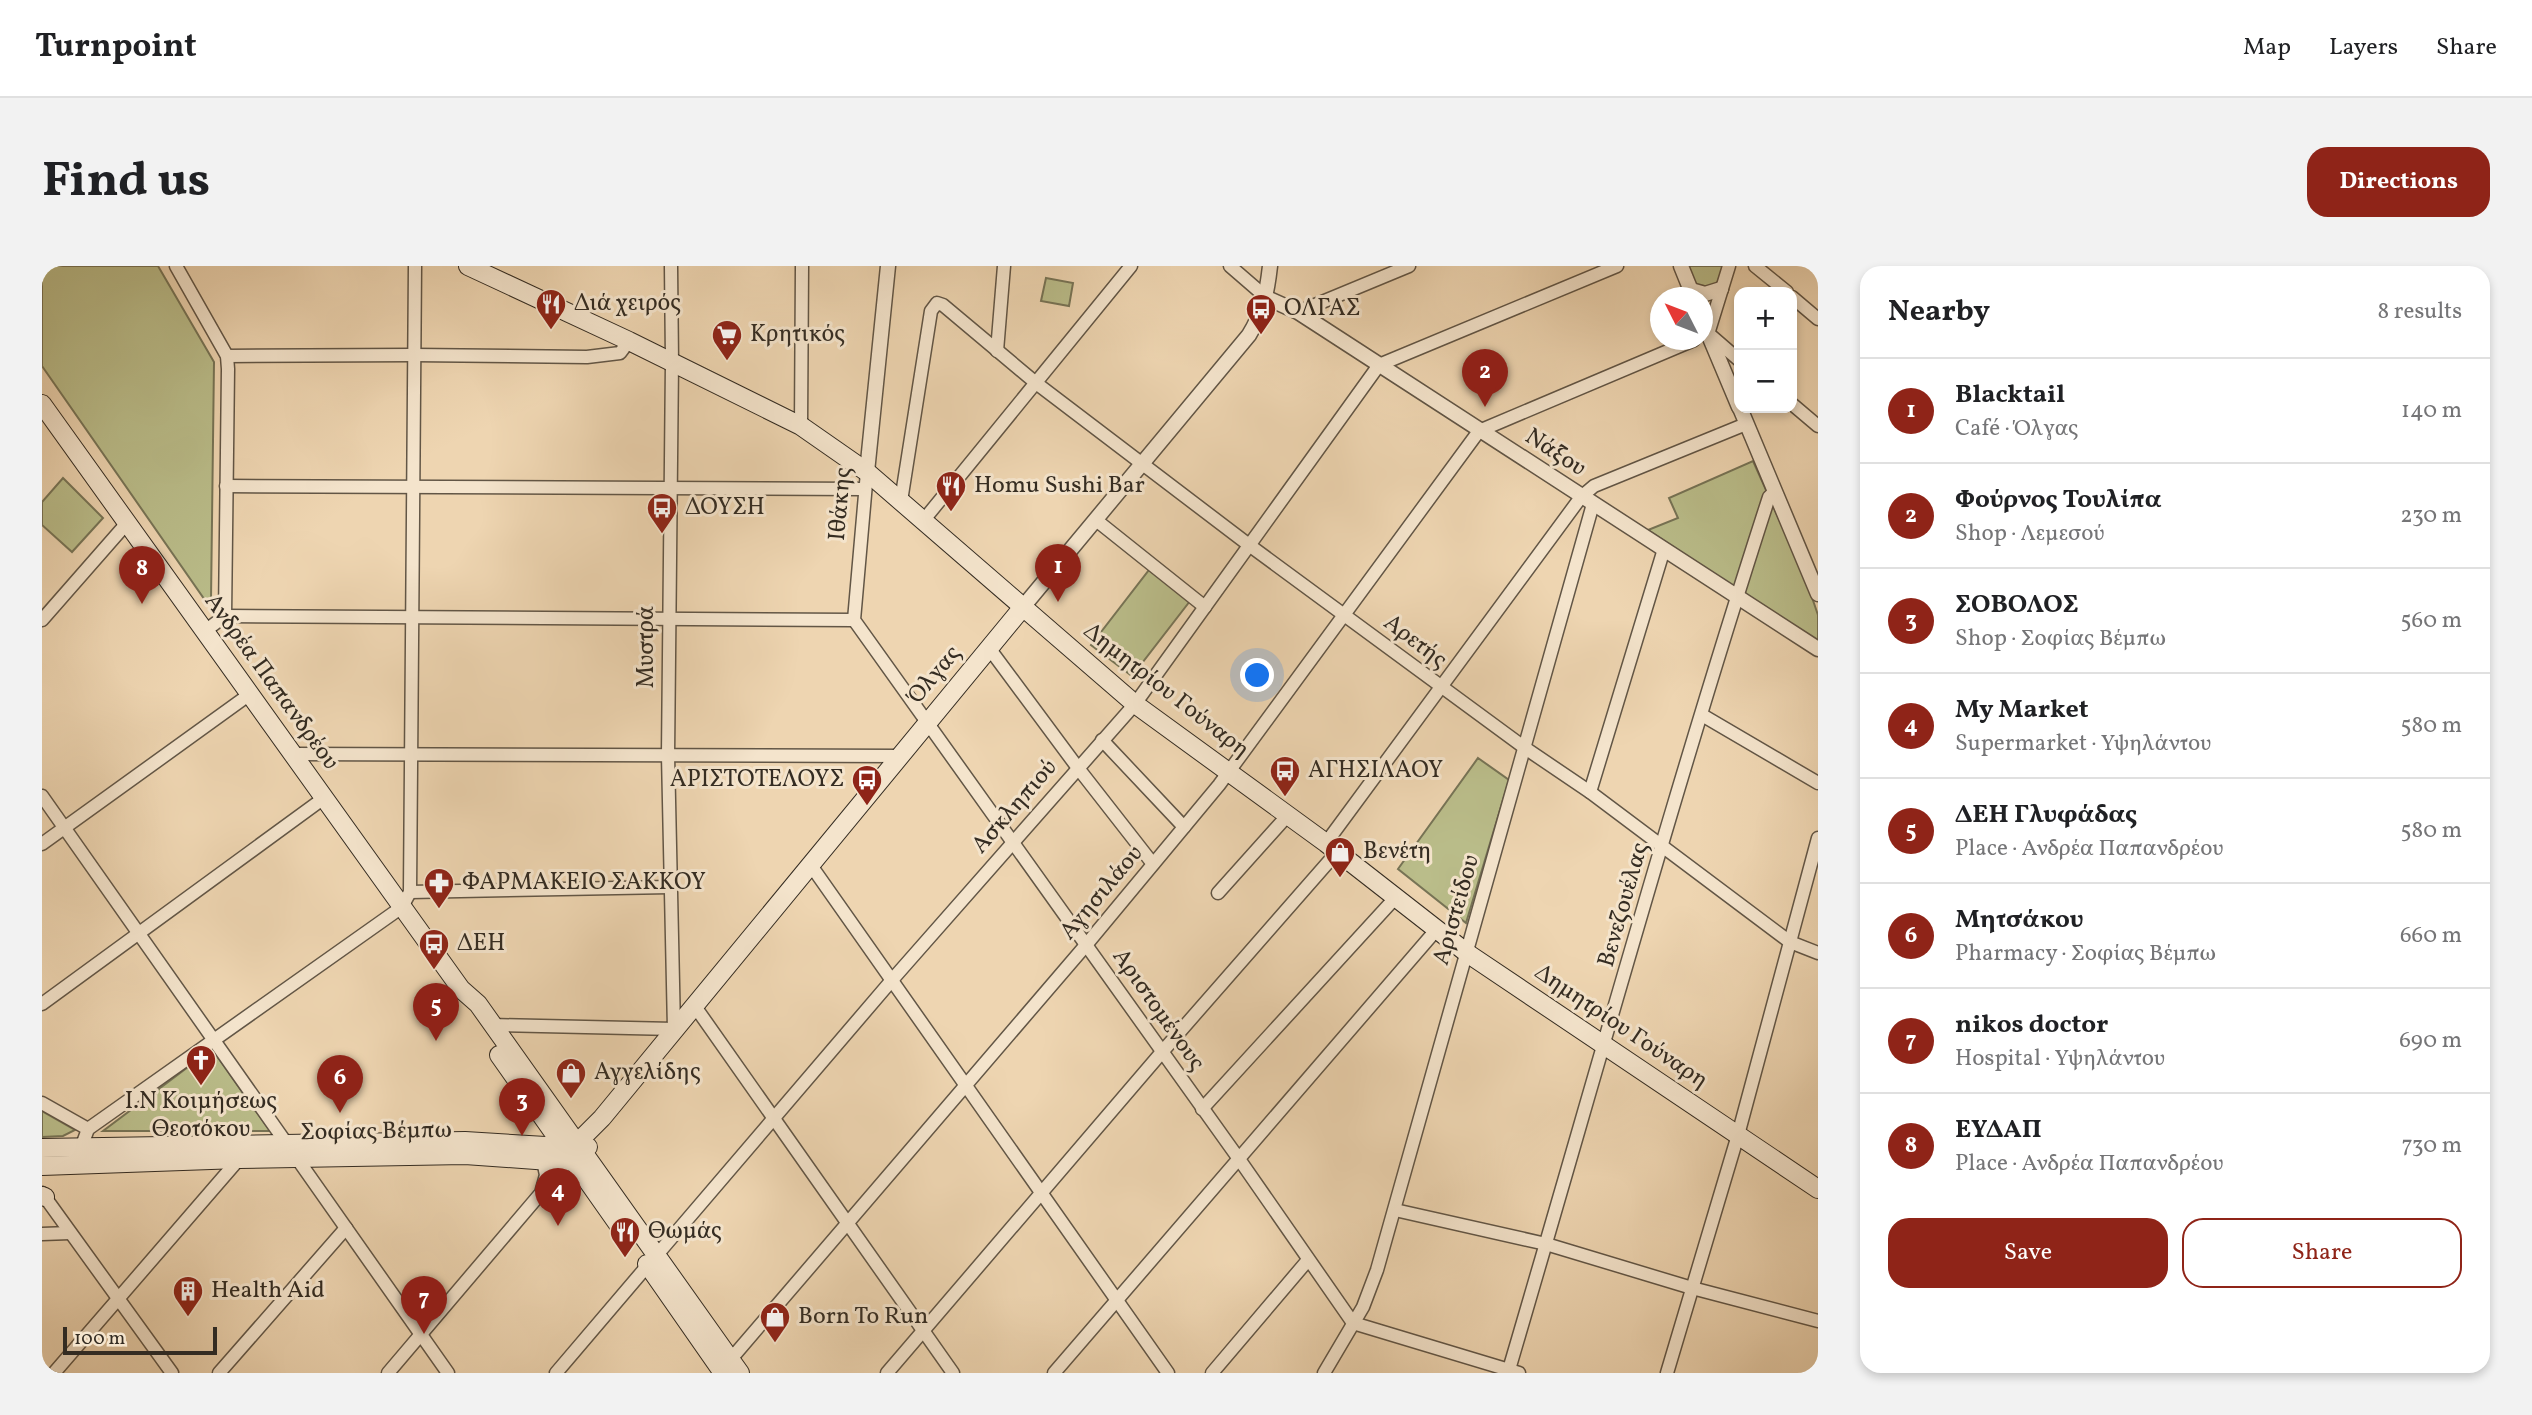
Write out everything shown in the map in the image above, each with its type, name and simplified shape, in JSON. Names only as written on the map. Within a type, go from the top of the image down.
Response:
[{"type":"main road","name":"Δημητρίου Γούναρη","points":[[468,266],[629,341],[801,426],[865,480],[901,501],[1135,704],[1332,847],[1467,953],[1818,1189]]},
{"type":"main road","name":"Ανδρέα Παπανδρέου","points":[[42,404],[324,797],[406,900],[461,989],[470,1013],[573,1151],[727,1370]]},
{"type":"main road","name":"Όλγας","points":[[573,1151],[600,1130],[614,1103],[1023,607]]},
{"type":"main road","name":"Ανδρέα Παπανδρέου","points":[[461,989],[478,1004],[573,1151]]},
{"type":"main road","name":"Σοφίας Βέμπω","points":[[42,1166],[239,1159],[292,1150],[465,1141],[573,1151]]},
{"type":"main road","name":"Σοφίας Βέμπω","points":[[42,1148],[292,1150],[465,1155],[543,1161],[573,1151]]},
{"type":"street","points":[[176,266],[227,356],[225,616]]},
{"type":"street","points":[[406,900],[411,754],[415,266]]},
{"type":"street","name":"Μυστρά","points":[[671,266],[668,755],[674,1029]]},
{"type":"street","points":[[801,426],[802,266]]},
{"type":"street","name":"Ιθάκης","points":[[854,620],[865,480],[888,266]]},
{"type":"street","points":[[997,351],[1004,266]]},
{"type":"street","points":[[923,521],[1131,266]]},
{"type":"street","points":[[1230,266],[1267,298]]},
{"type":"street","name":"Όλγας","points":[[1023,607],[1248,335],[1267,298],[1270,266]]},
{"type":"street","points":[[1298,312],[1409,266]]},
{"type":"street","points":[[1380,365],[1617,266]]},
{"type":"street","points":[[1681,266],[1689,287]]},
{"type":"street","points":[[1713,309],[1729,266]]},
{"type":"street","points":[[1755,266],[1781,287]]},
{"type":"street","points":[[1713,292],[1721,289]]},
{"type":"street","name":"Νάξου","points":[[1267,298],[1298,312],[1818,649]]},
{"type":"street","points":[[1797,300],[1818,318]]},
{"type":"street","name":"Αρετής","points":[[901,501],[930,311],[934,304],[943,305],[1036,383],[1141,464],[1442,688],[1590,792],[1790,942],[1818,953]]},
{"type":"street","points":[[227,356],[612,356],[625,349],[629,341]]},
{"type":"street","points":[[1713,343],[1734,357]]},
{"type":"street","points":[[1479,431],[1669,350]]},
{"type":"street","points":[[1709,350],[1734,397]]},
{"type":"street","name":"Ασκληπιού","points":[[556,1373],[892,980],[1135,704],[1380,365]]},
{"type":"street","points":[[1797,408],[1818,426]]},
{"type":"street","points":[[1741,413],[1817,589]]},
{"type":"street","points":[[887,1373],[1162,1052],[1332,847],[1442,688],[1587,501],[1594,486],[1746,424]]},
{"type":"street","name":"Αγησιλάου","points":[[727,1370],[1229,772],[1479,431]]},
{"type":"street","points":[[226,486],[670,487],[865,480]]},
{"type":"street","name":"Βενεζουέλας","points":[[1512,1372],[1546,1244],[1737,596],[1769,497],[1774,491]]},
{"type":"street","name":"Αριστείδου","points":[[1324,1373],[1372,1285],[1395,1210],[1525,748],[1587,501]]},
{"type":"street","points":[[1096,520],[1205,607]]},
{"type":"street","points":[[42,620],[127,523]]},
{"type":"street","points":[[1590,792],[1664,549]]},
{"type":"street","points":[[205,631],[225,616],[854,620],[928,722]]},
{"type":"street","points":[[989,648],[1153,864]]},
{"type":"street","points":[[42,844],[250,694]]},
{"type":"street","points":[[1702,715],[1818,783]]},
{"type":"street","name":"Αριστομένους","points":[[928,722],[1353,1323]]},
{"type":"street","points":[[1102,740],[1184,827]]},
{"type":"street","points":[[293,754],[900,756]]},
{"type":"street","points":[[42,796],[448,1373]]},
{"type":"street","points":[[42,1004],[324,797]]},
{"type":"street","points":[[1217,893],[1288,815]]},
{"type":"street","points":[[1667,1373],[1738,1135],[1818,838]]},
{"type":"street","points":[[810,864],[1168,1373]]},
{"type":"street","points":[[81,1148],[88,1129],[215,1041],[406,900],[670,887]]},
{"type":"street","points":[[1202,1109],[1396,897]]},
{"type":"street","points":[[1054,1373],[1437,929]]},
{"type":"street","points":[[694,1005],[953,1373]]},
{"type":"street","points":[[492,1025],[674,1029]]},
{"type":"street","points":[[42,1103],[88,1129]]},
{"type":"street","points":[[54,1373],[239,1159]]},
{"type":"street","points":[[388,1373],[541,1193],[546,1175],[543,1161]]},
{"type":"street","points":[[43,1195],[172,1373]]},
{"type":"street","points":[[1395,1210],[1546,1244],[1692,1288],[1818,1321]]},
{"type":"street","points":[[219,1373],[346,1228]]},
{"type":"street","points":[[42,1234],[70,1233]]},
{"type":"street","points":[[1212,1373],[1308,1259]]},
{"type":"street","points":[[1353,1323],[1512,1372]]},
{"type":"green space","points":[[42,266],[158,266],[214,362],[211,600],[207,603],[42,366]]},
{"type":"green space","points":[[1685,266],[1723,266],[1716,287],[1693,285]]},
{"type":"green space","points":[[1046,278],[1073,283],[1069,306],[1041,301]]},
{"type":"green space","points":[[1753,461],[1805,577],[1818,615],[1818,643],[1648,530],[1678,518],[1669,498]]},
{"type":"green space","points":[[63,478],[103,518],[72,552],[42,525],[42,502]]},
{"type":"green space","points":[[1149,570],[1190,601],[1132,676],[1091,645]]},
{"type":"green space","points":[[1478,758],[1509,780],[1466,923],[1398,869]]},
{"type":"green space","points":[[212,1049],[270,1131],[103,1131]]},
{"type":"green space","points":[[42,1111],[75,1130],[63,1136],[42,1137]]},
{"type":"place","name":"Διά χειρός","points":[[551,331]]},
{"type":"place","name":"ΟΛΓΑΣ","points":[[1261,336]]},
{"type":"place","name":"Κρητικός","points":[[727,362]]},
{"type":"place","name":"Φούρνος Τουλίπα","points":[[1485,407]]},
{"type":"place","name":"Homu Sushi Bar","points":[[951,513]]},
{"type":"place","name":"ΔΟΥΣΗ","points":[[662,535]]},
{"type":"place","name":"Blacktail","points":[[1058,602]]},
{"type":"place","name":"ΕΥΔΑΠ","points":[[142,604]]},
{"type":"place","name":"ΑΓΗΣΙΛΑΟΥ","points":[[1285,798]]},
{"type":"place","name":"ΑΡΙΣΤΟΤΕΛΟΥΣ","points":[[867,807]]},
{"type":"place","name":"Βενέτη","points":[[1340,879]]},
{"type":"place","name":"ΦΑΡΜΑΚΕΙΟ ΣΑΚΚΟΥ","points":[[439,910]]},
{"type":"place","name":"ΔΕΗ","points":[[434,971]]},
{"type":"place","name":"ΔΕΗ Γλυφάδας","points":[[436,1041]]},
{"type":"place","name":"Ι.Ν Κοιμήσεως Θεοτόκου","points":[[201,1087]]},
{"type":"place","name":"Αγγελίδης","points":[[571,1100]]},
{"type":"place","name":"Μητσάκου","points":[[340,1113]]},
{"type":"place","name":"ΣΟΒΟΛΟΣ","points":[[522,1136]]},
{"type":"place","name":"My Market","points":[[558,1226]]},
{"type":"place","name":"Θωμάς","points":[[625,1259]]},
{"type":"place","name":"Health Aid","points":[[188,1318]]},
{"type":"place","name":"nikos doctor","points":[[424,1334]]},
{"type":"place","name":"Born To Run","points":[[775,1344]]}]
